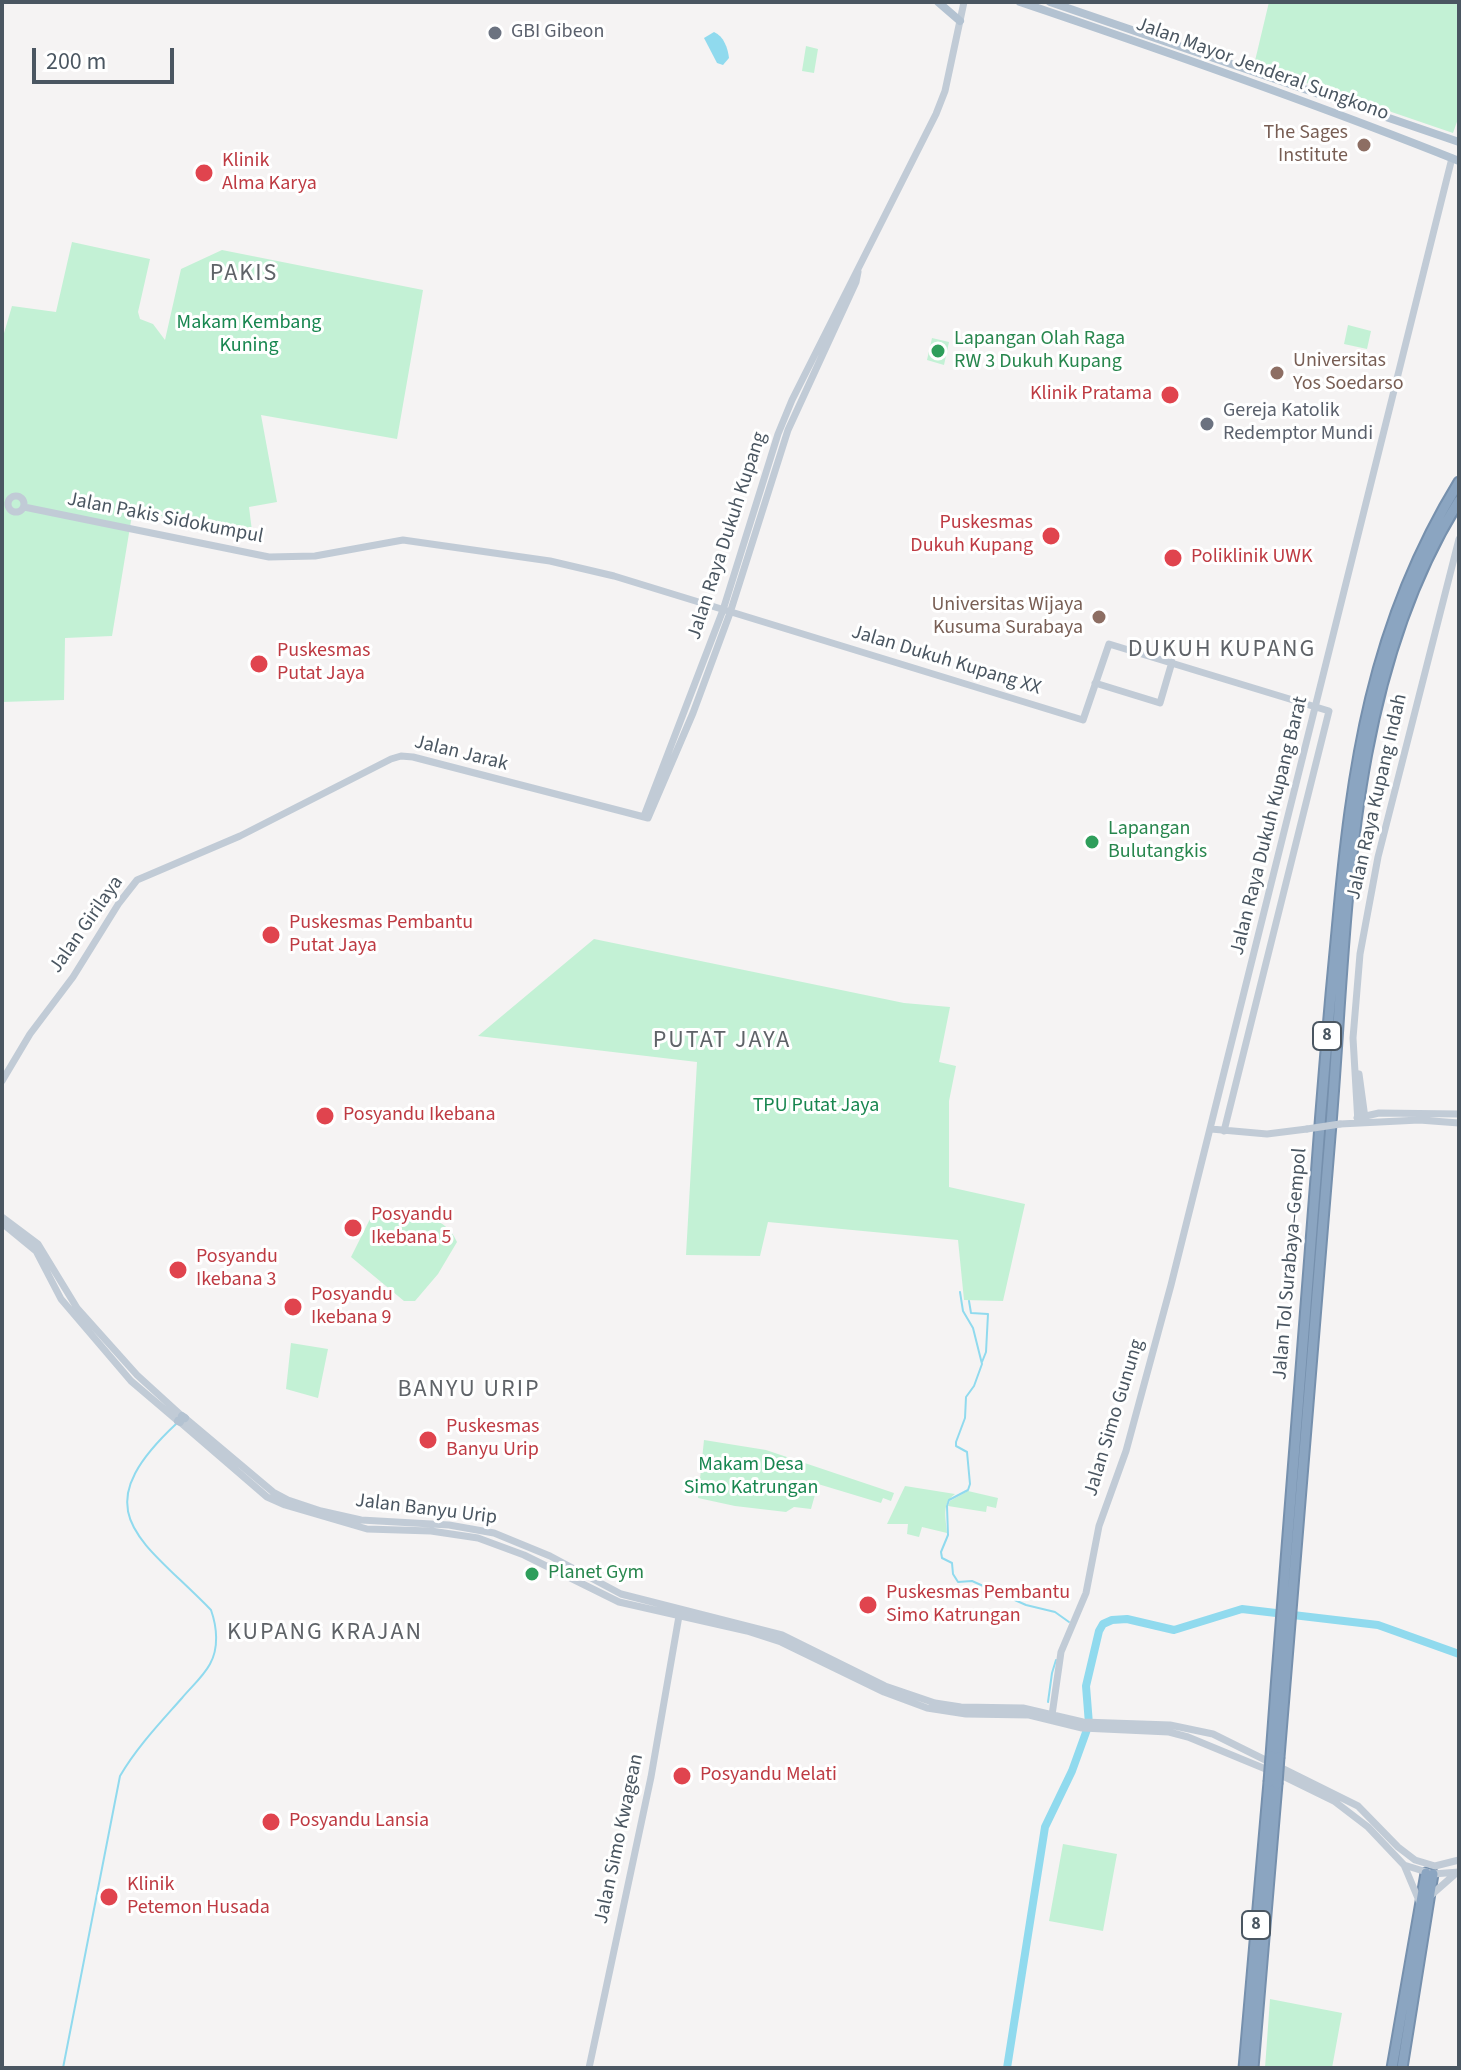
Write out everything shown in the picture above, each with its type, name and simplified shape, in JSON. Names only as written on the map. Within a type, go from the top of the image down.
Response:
[{"type":"highway","name":"Jalan Tol Surabaya–Gempol","points":[[1253,2068],[1327,1038],[1353,779],[1375,677],[1398,605],[1423,547],[1459,482]]},
{"type":"highway","name":"Jalan Tol Surabaya–Gempol","points":[[1286,1613],[1345,943],[1365,762],[1383,679],[1409,603],[1429,555],[1459,501]]},
{"type":"highway","name":"Jalan Tol Surabaya–Gempol","points":[[1244,2068],[1273,1783]]},
{"type":"highway","points":[[1392,2068],[1405,2025],[1432,1871]]},
{"type":"highway","points":[[1402,2068],[1420,1903],[1432,1871]]},
{"type":"main road","points":[[938,2],[960,21]]},
{"type":"main road","name":"Jalan Mayor Jenderal Sungkono","points":[[1020,2],[1404,125],[1419,133],[1458,142]]},
{"type":"main road","name":"Jalan Mayor Jenderal Sungkono","points":[[1050,2],[1457,158]]},
{"type":"street","name":"Jalan Raya Dukuh Kupang","points":[[645,816],[726,611],[788,430],[858,272],[936,114],[945,91],[964,2]]},
{"type":"street","name":"Jalan Raya Dukuh Kupang Barat","points":[[1211,1129],[1398,377],[1457,158]]},
{"type":"street","name":"Jalan Pakis Sidokumpul","points":[[5,503],[18,497],[23,500],[24,507],[269,557],[299,558],[403,540],[550,561],[614,576],[726,611]]},
{"type":"street","name":"Jalan Raya Kupang Indah","points":[[1360,1120],[1353,1038],[1357,978],[1375,869],[1459,539]]},
{"type":"street","name":"Jalan Dukuh Kupang XX","points":[[726,611],[1083,720],[1109,644],[1172,662]]},
{"type":"street","points":[[1095,683],[1160,703],[1172,662],[1316,707]]},
{"type":"street","name":"Jalan Raya Dukuh Kupang Barat","points":[[1224,1131],[1329,711],[1316,707]]},
{"type":"street","name":"Jalan Jarak","points":[[240,836],[401,756],[645,816]]},
{"type":"street","points":[[1298,782],[1311,786]]},
{"type":"street","name":"Jalan Girilaya","points":[[2,1081],[30,1034],[73,977],[137,880],[240,836]]},
{"type":"street","points":[[1257,940],[1270,943]]},
{"type":"street","points":[[1249,976],[1261,979]]},
{"type":"street","points":[[1233,1041],[1245,1044]]},
{"type":"street","name":"Jalan Raya Kupang Indah","points":[[1355,1065],[1362,1090],[1360,1120]]},
{"type":"street","points":[[1362,1090],[1369,1106],[1379,1113]]},
{"type":"street","points":[[1211,1129],[1267,1134],[1340,1124],[1379,1113],[1459,1114]]},
{"type":"street","points":[[1360,1120],[1459,1123]]},
{"type":"street","name":"Jalan Simo Gunung","points":[[1052,1712],[1061,1652],[1086,1593],[1099,1526],[1128,1443],[1211,1129]]},
{"type":"street","name":"Jalan Banyu Urip","points":[[2,1217],[38,1244],[77,1308],[181,1419]]},
{"type":"street","name":"Jalan Banyu Urip","points":[[2,1223],[36,1251],[61,1299],[131,1381],[273,1492],[288,1500],[368,1525],[472,1537],[524,1555],[619,1602],[760,1632],[913,1705],[966,1714],[1029,1715],[1087,1725]]},
{"type":"street","name":"Jalan Banyu Urip","points":[[368,1525],[449,1525],[494,1533],[550,1556],[621,1594],[806,1645],[885,1686],[935,1703],[1052,1712],[1087,1725]]},
{"type":"street","name":"Jalan Simo Kwagean","points":[[589,2068],[651,1777],[679,1616]]},
{"type":"street","points":[[1087,1725],[1213,1734],[1362,1808],[1407,1856],[1432,1871]]},
{"type":"street","points":[[1169,1729],[1205,1742],[1334,1801],[1368,1827],[1404,1865],[1420,1903]]},
{"type":"street","points":[[1432,1871],[1459,1860]]},
{"type":"street","points":[[1404,1865],[1432,1871],[1459,1872]]},
{"type":"street","points":[[1429,1896],[1459,1872]]},
{"type":"green space","points":[[1269,2],[1459,2],[1459,116],[1453,133],[1254,65]]},
{"type":"green space","points":[[806,46],[818,49],[814,73],[802,71]]},
{"type":"green space","name":"Makam Kembang Kuning","points":[[72,242],[150,259],[138,312],[140,319],[153,324],[165,340],[181,269],[222,250],[423,290],[397,439],[261,415],[277,502],[249,507],[253,539],[133,509],[112,636],[65,638],[64,700],[2,702],[2,340],[12,306],[56,312]]},
{"type":"green space","points":[[1348,325],[1371,331],[1367,349],[1344,344]]},
{"type":"green space","name":"Lapangan Olah Raga RW 3 Dukuh Kupang","points":[[932,338],[949,342],[944,365],[927,360]]},
{"type":"green space","name":"TPU Putat Jaya","points":[[594,939],[904,1003],[950,1007],[939,1062],[956,1066],[949,1101],[949,1187],[1025,1204],[1003,1301],[964,1300],[958,1240],[768,1222],[760,1256],[686,1255],[697,1062],[478,1036]]},
{"type":"green space","points":[[373,1213],[409,1214],[432,1219],[451,1232],[457,1242],[438,1274],[415,1301],[404,1301],[351,1257]]},
{"type":"green space","points":[[291,1343],[328,1349],[318,1398],[286,1389]]},
{"type":"green space","name":"Makam Desa Simo Katrungan","points":[[704,1440],[766,1450],[894,1493],[891,1501],[883,1498],[881,1503],[818,1484],[811,1509],[794,1507],[786,1512],[698,1498]]},
{"type":"green space","points":[[905,1486],[955,1494],[946,1507],[947,1533],[922,1527],[919,1537],[907,1534],[908,1524],[887,1524]]},
{"type":"green space","points":[[968,1491],[998,1498],[996,1508],[987,1506],[986,1512],[948,1506],[950,1501]]},
{"type":"green space","points":[[1063,1844],[1117,1854],[1103,1931],[1049,1921]]},
{"type":"green space","points":[[1270,1999],[1342,2013],[1332,2068],[1265,2068]]},
{"type":"water","points":[[714,32],[723,40],[728,51],[729,58],[723,65],[717,63],[704,38]]},
{"type":"waterway","points":[[960,1292],[963,1311],[973,1328],[982,1364],[966,1397],[965,1418],[956,1442],[956,1446],[967,1452],[970,1484],[968,1490],[949,1500],[948,1535],[941,1552],[942,1558],[952,1563],[958,1582],[972,1581],[1026,1605],[1055,1612],[1069,1622]]},
{"type":"waterway","points":[[969,1301],[971,1313],[988,1314],[986,1352],[982,1362]]},
{"type":"waterway","points":[[63,2068],[120,1776],[149,1736],[204,1673],[215,1651],[216,1630],[211,1610],[145,1543],[132,1524],[127,1503],[132,1481],[147,1455],[176,1424]]},
{"type":"waterway","points":[[1007,2068],[1045,1827],[1072,1771],[1089,1724],[1086,1686],[1103,1624],[1127,1619],[1174,1630],[1242,1609],[1378,1625],[1459,1654]]},
{"type":"waterway","points":[[1048,1702],[1056,1660]]},
{"type":"place","name":"GBI Gibeon","points":[[495,33]]},
{"type":"place","name":"The Sages Institute","points":[[1364,145]]},
{"type":"place","name":"Klinik Alma Karya","points":[[204,173]]},
{"type":"place","name":"Lapangan Olah Raga RW 3 Dukuh Kupang","points":[[938,351]]},
{"type":"place","name":"Universitas Yos Soedarso","points":[[1277,373]]},
{"type":"place","name":"Klinik Pratama","points":[[1170,395]]},
{"type":"place","name":"Gereja Katolik Redemptor Mundi","points":[[1207,424]]},
{"type":"place","name":"Puskesmas Dukuh Kupang","points":[[1051,536]]},
{"type":"place","name":"Poliklinik UWK","points":[[1173,558]]},
{"type":"place","name":"Universitas Wijaya Kusuma Surabaya","points":[[1099,617]]},
{"type":"place","name":"Puskesmas Putat Jaya","points":[[259,664]]},
{"type":"place","name":"Lapangan Bulutangkis","points":[[1092,842]]},
{"type":"place","name":"Puskesmas Pembantu Putat Jaya","points":[[271,935]]},
{"type":"place","name":"Posyandu Ikebana","points":[[325,1116]]},
{"type":"place","name":"Posyandu Ikebana 5","points":[[353,1228]]},
{"type":"place","name":"Posyandu Ikebana 3","points":[[178,1270]]},
{"type":"place","name":"Posyandu Ikebana 9","points":[[293,1307]]},
{"type":"place","name":"Puskesmas Banyu Urip","points":[[428,1440]]},
{"type":"place","name":"Planet Gym","points":[[532,1574]]},
{"type":"place","name":"Puskesmas Pembantu Simo Katrungan","points":[[868,1605]]},
{"type":"place","name":"Posyandu Melati","points":[[682,1776]]},
{"type":"place","name":"Posyandu Lansia","points":[[271,1822]]},
{"type":"place","name":"Klinik Petemon Husada","points":[[109,1897]]},
{"type":"district","name":"PAKIS","points":[[244,275]]},
{"type":"district","name":"DUKUH KUPANG","points":[[1222,651]]},
{"type":"district","name":"PUTAT JAYA","points":[[722,1042]]},
{"type":"district","name":"BANYU URIP","points":[[469,1391]]},
{"type":"district","name":"KUPANG KRAJAN","points":[[325,1634]]}]
